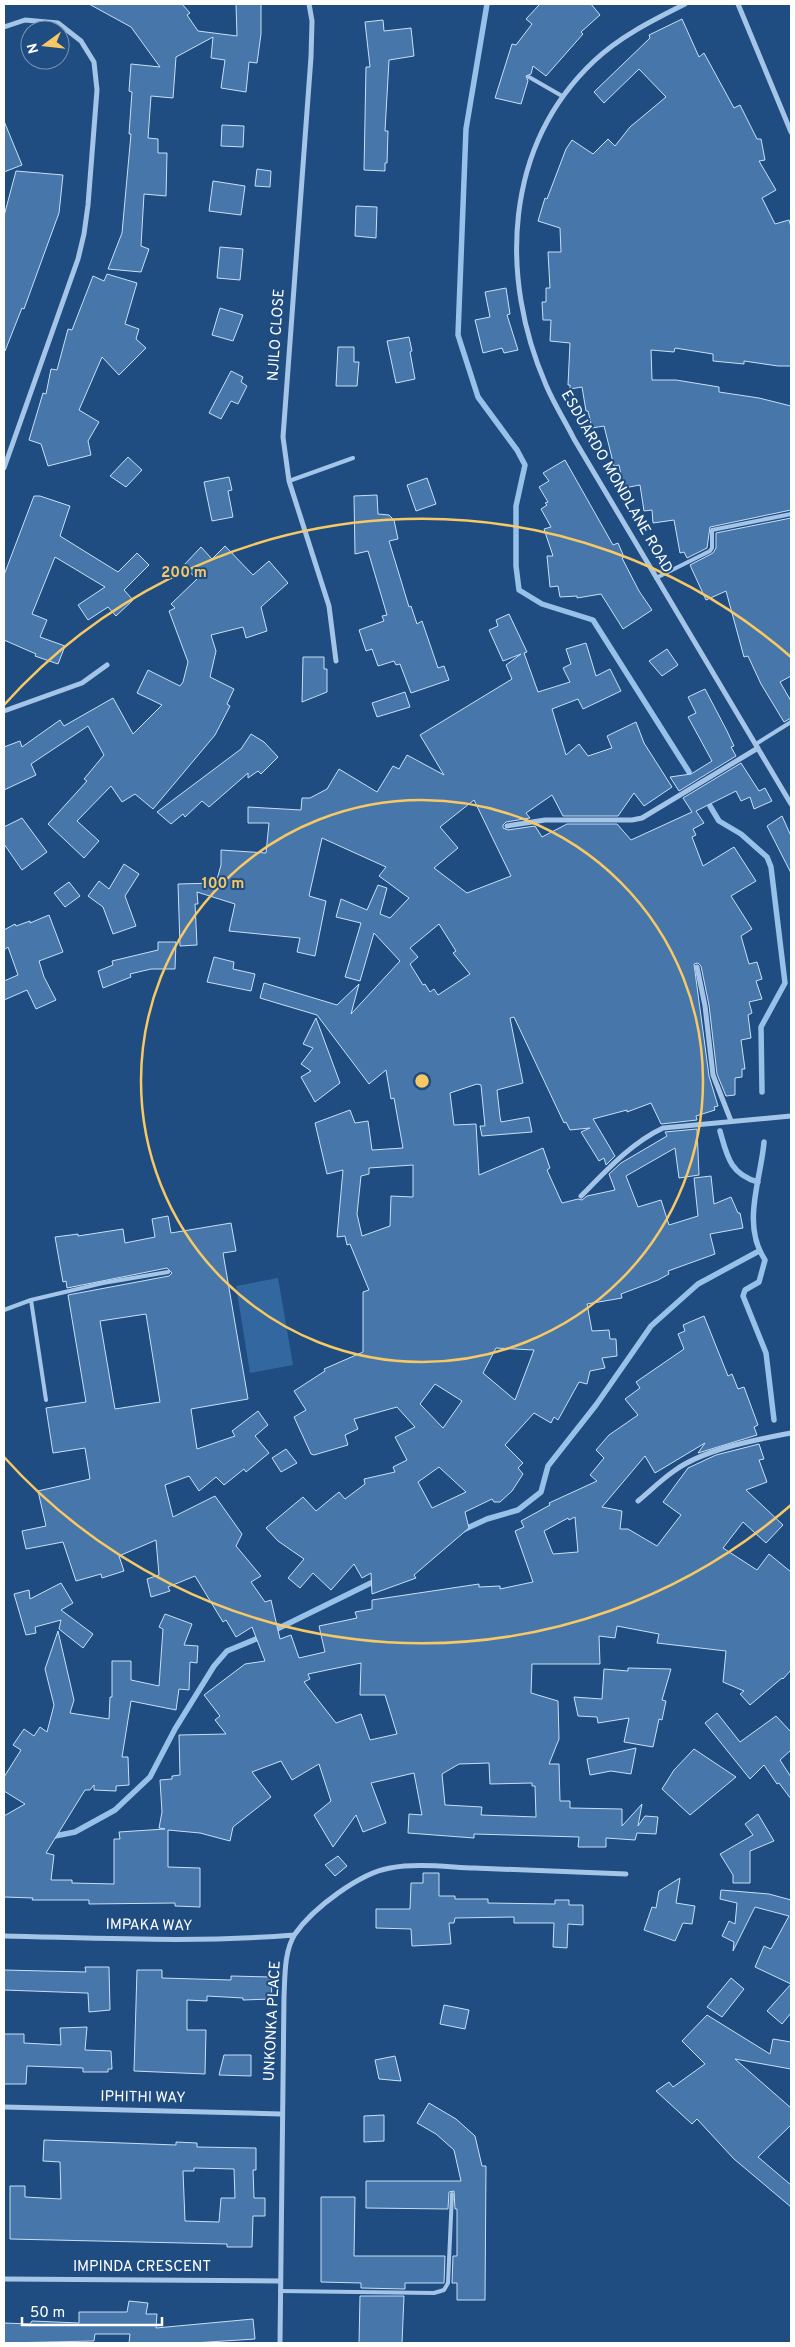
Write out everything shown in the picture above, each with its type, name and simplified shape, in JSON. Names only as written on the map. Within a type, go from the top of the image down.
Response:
[{"type":"street","name":"NJILO CLOSE","points":[[309,4],[312,20],[311,57],[283,437],[289,481],[329,606],[336,661]]},
{"type":"street","name":"ESDUARDO MONDLANE ROAD","points":[[685,4],[634,30],[593,62],[556,104],[537,142],[521,193],[515,235],[520,293],[530,340],[546,385],[574,439],[791,804]]},
{"type":"street","points":[[738,4],[791,132]]},
{"type":"street","points":[[4,27],[25,20],[58,23],[81,41],[94,62],[97,90],[84,234],[74,268],[4,468]]},
{"type":"street","points":[[4,710],[82,683],[106,665]]},
{"type":"street","points":[[507,826],[545,820],[632,820],[642,818],[757,746]]},
{"type":"street","points":[[697,968],[705,1006],[713,1075],[731,1120]]},
{"type":"street","points":[[582,1196],[621,1156],[647,1136],[663,1128],[731,1120],[791,1116]]},
{"type":"street","points":[[638,1501],[675,1470],[697,1460],[743,1443],[791,1433]]},
{"type":"street","name":"UNKONKA PLACE","points":[[280,2343],[281,2114],[286,1961],[294,1935],[348,1887],[369,1874],[391,1868],[435,1866],[626,1874]]},
{"type":"street","name":"IMPAKA WAY","points":[[4,1936],[177,1940],[294,1935]]},
{"type":"street","name":"IPHITHI WAY","points":[[4,2107],[281,2114]]},
{"type":"street","name":"IMPINDA CRESCENT","points":[[4,2279],[280,2281]]},
{"type":"lane","points":[[529,77],[562,96]]},
{"type":"lane","points":[[289,481],[353,458]]},
{"type":"lane","points":[[656,578],[710,551],[712,548],[712,530],[791,514]]},
{"type":"lane","points":[[757,746],[791,722]]},
{"type":"lane","points":[[4,1310],[31,1300],[103,1282],[168,1272]]},
{"type":"lane","points":[[31,1300],[46,1400]]},
{"type":"lane","points":[[280,2291],[434,2293],[444,2290],[448,2283],[452,2194]]},
{"type":"shaded area","points":[[278,1278],[293,1365],[250,1373],[236,1286]]},
{"type":"building","points":[[89,4],[182,4],[190,13],[187,15],[198,31],[237,36],[236,4],[261,4],[261,34],[257,63],[249,62],[246,92],[221,88],[225,60],[211,58],[213,37],[176,57],[173,98],[151,96],[148,138],[158,139],[158,153],[167,153],[166,196],[144,194],[141,246],[149,249],[141,272],[108,269],[122,233],[131,134],[129,134],[132,92],[129,91],[131,64],[160,67],[131,27]]},
{"type":"building","points":[[540,4],[591,4],[600,15],[581,32],[583,34],[546,76],[533,66],[531,74],[526,76],[528,81],[521,104],[495,98],[512,44],[516,45],[532,24],[526,19]]},
{"type":"building","points":[[682,19],[699,57],[704,53],[734,108],[740,105],[757,139],[761,139],[765,160],[759,161],[776,190],[762,198],[775,224],[789,220],[791,227],[791,366],[744,361],[744,364],[713,361],[713,354],[675,348],[674,352],[651,350],[652,380],[676,380],[719,387],[719,392],[759,398],[791,406],[791,510],[710,527],[707,548],[687,558],[684,552],[680,553],[674,520],[653,523],[652,510],[644,511],[640,485],[624,488],[619,465],[614,466],[604,426],[592,428],[588,411],[586,411],[582,387],[570,389],[570,385],[568,385],[570,343],[550,341],[551,320],[543,320],[542,302],[546,302],[546,288],[550,288],[548,252],[561,252],[560,228],[538,221],[545,198],[547,199],[566,149],[572,140],[593,154],[608,139],[615,146],[630,127],[666,97],[639,69],[604,103],[594,92],[650,38],[649,35]]},
{"type":"building","points":[[383,20],[384,31],[411,28],[414,56],[389,60],[385,131],[388,131],[387,163],[385,163],[385,171],[364,170],[366,67],[370,67],[365,22]]},
{"type":"building","points":[[4,121],[22,165],[4,172]]},
{"type":"building","points":[[222,125],[244,126],[243,147],[221,146]]},
{"type":"building","points":[[257,169],[271,171],[270,187],[255,186]]},
{"type":"building","points":[[16,171],[63,175],[59,213],[24,309],[22,308],[4,351],[4,216]]},
{"type":"building","points":[[213,181],[245,186],[241,215],[209,211]]},
{"type":"building","points":[[356,206],[377,207],[376,238],[355,236]]},
{"type":"building","points":[[220,247],[243,249],[240,280],[217,278]]},
{"type":"building","points":[[107,274],[137,283],[125,324],[139,329],[136,339],[146,348],[119,375],[102,357],[79,410],[99,422],[88,441],[91,455],[48,466],[41,444],[29,440],[43,393],[46,394],[51,369],[57,370],[68,329],[72,330],[93,276],[104,281]]},
{"type":"building","points":[[506,288],[510,314],[507,315],[518,350],[504,353],[502,348],[483,353],[475,320],[490,317],[485,292]]},
{"type":"building","points":[[220,308],[243,315],[233,341],[212,335]]},
{"type":"building","points":[[409,337],[415,379],[396,383],[387,341]]},
{"type":"building","points":[[338,347],[354,347],[354,362],[359,362],[357,386],[336,386]]},
{"type":"building","points":[[231,371],[243,377],[241,382],[247,386],[238,404],[231,401],[221,419],[209,413]]},
{"type":"building","points":[[128,457],[142,470],[126,487],[110,476]]},
{"type":"building","points":[[565,460],[613,545],[618,543],[624,557],[622,558],[639,591],[652,610],[623,629],[601,594],[577,598],[577,596],[560,597],[558,586],[550,587],[547,556],[553,556],[544,529],[551,527],[541,509],[548,502],[539,487],[549,481],[543,473]]},
{"type":"building","points":[[229,477],[232,490],[228,491],[233,517],[212,521],[204,482]]},
{"type":"building","points":[[427,478],[436,504],[416,511],[407,485]]},
{"type":"building","points":[[377,495],[378,514],[389,515],[394,520],[398,539],[389,541],[409,607],[411,606],[417,624],[422,621],[438,668],[444,666],[449,680],[411,693],[400,664],[396,665],[394,661],[378,666],[372,649],[366,651],[359,630],[384,621],[382,616],[387,615],[368,551],[355,554],[354,496]]},
{"type":"building","points":[[34,496],[40,496],[70,506],[60,536],[118,572],[137,553],[149,565],[124,590],[133,600],[116,616],[108,607],[88,620],[78,605],[105,587],[55,557],[32,614],[47,620],[40,637],[65,646],[58,664],[35,656],[36,654],[4,640],[4,575]]},
{"type":"building","points":[[791,518],[791,676],[780,682],[791,701],[791,718],[784,722],[761,684],[748,656],[744,657],[726,591],[706,600],[690,565],[713,553],[716,548],[716,533]]},
{"type":"building","points":[[225,546],[253,575],[269,561],[288,583],[261,607],[267,631],[246,638],[243,627],[211,635],[216,651],[210,677],[234,689],[227,704],[230,706],[215,735],[153,809],[135,794],[122,802],[111,786],[77,821],[99,841],[84,858],[48,824],[87,781],[84,779],[104,755],[88,726],[31,764],[36,775],[4,790],[4,747],[20,741],[22,747],[60,720],[64,726],[113,698],[133,734],[162,705],[137,693],[148,670],[180,686],[183,682],[188,662],[169,611],[175,608],[171,604],[197,579],[183,566],[201,547],[212,559]]},
{"type":"building","points":[[509,614],[527,652],[524,653],[538,692],[570,682],[563,668],[571,664],[566,649],[586,643],[596,676],[610,669],[621,691],[583,709],[578,699],[552,709],[566,755],[579,744],[588,756],[612,748],[607,736],[636,722],[644,743],[672,787],[644,806],[634,793],[618,816],[563,816],[552,795],[526,813],[530,818],[506,822],[503,828],[508,830],[535,826],[542,837],[567,824],[617,824],[631,840],[692,812],[683,798],[741,763],[759,791],[765,788],[772,801],[754,809],[750,797],[741,801],[736,791],[696,811],[704,823],[693,829],[696,835],[692,837],[703,866],[734,847],[756,881],[731,896],[752,929],[741,936],[749,964],[757,962],[762,979],[756,981],[762,999],[749,1002],[752,1013],[748,1015],[751,1038],[741,1040],[745,1069],[742,1069],[742,1077],[735,1078],[735,1095],[726,1096],[717,1074],[709,1005],[701,966],[698,963],[694,964],[709,1076],[718,1106],[714,1107],[715,1110],[696,1116],[697,1120],[661,1124],[651,1103],[627,1112],[627,1110],[593,1119],[615,1156],[606,1165],[604,1158],[599,1161],[581,1132],[590,1128],[570,1130],[566,1122],[564,1123],[514,1017],[510,1018],[523,1083],[497,1090],[500,1117],[501,1122],[529,1117],[532,1132],[482,1136],[480,1126],[485,1126],[481,1085],[477,1084],[450,1093],[454,1125],[476,1124],[479,1175],[543,1148],[550,1168],[547,1170],[562,1203],[578,1199],[582,1200],[587,1196],[615,1190],[609,1174],[621,1163],[667,1136],[665,1132],[697,1129],[699,1175],[679,1178],[675,1148],[626,1176],[638,1207],[661,1200],[669,1225],[698,1216],[694,1178],[711,1176],[714,1204],[731,1197],[738,1213],[740,1213],[743,1228],[710,1234],[715,1254],[668,1271],[669,1274],[658,1280],[621,1294],[622,1298],[587,1304],[592,1331],[609,1330],[610,1339],[616,1339],[617,1356],[602,1358],[605,1368],[590,1371],[587,1384],[579,1382],[558,1420],[554,1417],[551,1423],[534,1413],[505,1445],[523,1463],[518,1468],[523,1474],[512,1491],[500,1502],[494,1502],[492,1499],[465,1512],[469,1528],[414,1575],[416,1578],[372,1594],[371,1573],[362,1578],[354,1564],[331,1590],[313,1573],[300,1588],[288,1578],[304,1559],[278,1541],[266,1528],[303,1497],[316,1511],[339,1492],[345,1499],[365,1484],[364,1479],[395,1472],[393,1467],[407,1460],[395,1437],[415,1427],[397,1407],[354,1419],[358,1429],[345,1435],[348,1445],[314,1455],[311,1454],[294,1417],[306,1410],[294,1391],[325,1371],[324,1369],[363,1352],[363,1292],[369,1290],[350,1244],[347,1245],[345,1236],[337,1237],[343,1170],[327,1174],[315,1123],[350,1110],[355,1123],[368,1121],[372,1150],[403,1148],[394,1098],[391,1099],[386,1070],[369,1084],[317,1015],[260,998],[264,983],[337,1005],[359,984],[351,1014],[400,961],[374,933],[360,981],[345,977],[361,923],[336,917],[341,899],[367,910],[378,885],[387,888],[380,914],[390,918],[409,898],[379,876],[386,867],[322,838],[309,896],[326,901],[315,956],[297,952],[300,938],[229,931],[235,904],[197,892],[198,904],[195,904],[197,945],[180,946],[178,884],[216,883],[221,865],[221,850],[266,853],[269,823],[248,823],[248,807],[301,810],[302,798],[310,798],[327,789],[339,769],[377,792],[393,766],[399,769],[407,755],[444,775],[420,735],[512,679],[506,665],[521,654],[503,661],[489,630],[498,626],[496,620]],"holes":[[[474,800],[511,876],[467,893],[434,868],[458,848],[440,827]],[[439,924],[456,951],[453,953],[470,974],[438,995],[434,989],[430,992],[425,984],[423,985],[410,964],[418,957],[410,948]],[[413,1165],[413,1197],[391,1196],[390,1226],[362,1236],[357,1214],[361,1176],[369,1174],[369,1168]],[[496,1348],[534,1350],[515,1400],[483,1373]],[[435,1384],[462,1401],[443,1428],[420,1404]],[[439,1467],[466,1492],[432,1508],[418,1482]]]},
{"type":"building","points":[[667,649],[678,665],[662,676],[649,661]]},
{"type":"building","points":[[303,657],[324,657],[324,669],[327,669],[327,692],[302,702]]},
{"type":"building","points":[[705,689],[734,746],[731,747],[736,756],[679,791],[670,777],[691,774],[712,761],[688,717],[696,713],[688,697]]},
{"type":"building","points":[[405,692],[410,707],[377,717],[372,703]]},
{"type":"building","points":[[251,734],[264,742],[278,757],[261,774],[258,771],[248,778],[248,773],[209,807],[202,801],[185,817],[183,814],[171,824],[157,812],[241,749]]},
{"type":"building","points":[[782,816],[791,836],[791,873],[767,826]]},
{"type":"building","points":[[22,818],[47,852],[22,870],[4,844],[4,827]]},
{"type":"building","points":[[124,864],[139,874],[125,896],[136,926],[113,934],[103,907],[88,896],[99,881],[109,889]]},
{"type":"building","points":[[69,882],[80,896],[65,907],[54,893]]},
{"type":"building","points":[[49,915],[63,952],[39,961],[44,977],[56,1000],[36,1009],[27,990],[4,1000],[4,981],[18,975],[8,947],[4,950],[4,930],[15,924],[16,926],[30,921],[30,923]]},
{"type":"building","points":[[158,942],[176,942],[175,969],[151,969],[130,974],[131,977],[103,988],[98,971],[113,965],[112,961],[158,950]]},
{"type":"building","points":[[214,957],[234,962],[233,969],[255,974],[251,991],[207,982]]},
{"type":"building","points":[[316,1018],[340,1083],[315,1102],[301,1077],[311,1071],[301,1064],[313,1048],[303,1044]]},
{"type":"building","points":[[168,1216],[171,1233],[231,1223],[236,1251],[223,1253],[248,1399],[191,1409],[197,1449],[235,1436],[232,1431],[258,1411],[268,1425],[255,1436],[269,1453],[246,1472],[244,1469],[224,1485],[216,1477],[199,1491],[189,1476],[165,1485],[173,1517],[215,1496],[242,1534],[236,1546],[261,1576],[251,1582],[265,1602],[271,1600],[280,1639],[291,1635],[299,1658],[325,1652],[319,1626],[357,1618],[355,1612],[372,1609],[372,1600],[479,1584],[479,1587],[500,1586],[500,1589],[533,1582],[515,1531],[524,1527],[521,1521],[550,1505],[549,1503],[597,1481],[590,1475],[604,1458],[596,1450],[609,1435],[638,1415],[625,1399],[640,1388],[636,1382],[684,1349],[678,1334],[685,1331],[683,1325],[704,1316],[728,1376],[732,1374],[738,1389],[744,1387],[758,1425],[754,1427],[757,1435],[698,1453],[705,1443],[655,1473],[645,1456],[602,1507],[622,1511],[620,1529],[628,1529],[657,1546],[681,1515],[663,1502],[688,1468],[716,1455],[759,1444],[764,1459],[759,1460],[767,1482],[746,1490],[783,1525],[766,1543],[743,1522],[723,1548],[757,1570],[769,1554],[791,1572],[791,1670],[783,1679],[750,1705],[740,1694],[744,1691],[723,1682],[726,1651],[657,1643],[659,1634],[617,1626],[615,1638],[599,1636],[600,1664],[532,1664],[531,1693],[558,1701],[559,1739],[549,1764],[559,1764],[560,1801],[570,1801],[570,1808],[622,1809],[622,1826],[642,1804],[638,1826],[645,1816],[658,1817],[656,1834],[637,1833],[635,1840],[606,1838],[606,1847],[578,1847],[579,1837],[474,1834],[474,1838],[408,1833],[409,1814],[422,1815],[414,1773],[371,1783],[386,1823],[363,1832],[356,1815],[333,1847],[314,1815],[331,1801],[319,1764],[292,1780],[281,1761],[252,1772],[271,1797],[233,1827],[230,1841],[200,1833],[168,1830],[168,1867],[200,1868],[200,1907],[175,1906],[175,1903],[89,1904],[89,1900],[32,1900],[33,1898],[4,1897],[4,1816],[25,1804],[4,1791],[4,1777],[21,1750],[13,1745],[24,1729],[34,1736],[40,1727],[47,1732],[54,1705],[45,1669],[58,1631],[74,1700],[70,1713],[109,1719],[110,1697],[112,1697],[112,1661],[131,1661],[131,1680],[159,1686],[163,1629],[159,1627],[165,1614],[192,1624],[184,1645],[198,1646],[197,1663],[190,1662],[189,1690],[179,1689],[176,1710],[131,1701],[122,1757],[128,1757],[129,1785],[116,1786],[116,1791],[94,1790],[94,1785],[90,1790],[85,1790],[46,1853],[54,1855],[51,1880],[72,1880],[72,1883],[114,1884],[114,1839],[120,1839],[119,1832],[165,1829],[159,1828],[162,1812],[160,1780],[172,1779],[172,1776],[180,1775],[179,1735],[226,1734],[215,1720],[220,1716],[204,1695],[245,1664],[265,1661],[252,1627],[236,1637],[226,1620],[223,1622],[195,1576],[168,1587],[170,1591],[151,1597],[147,1579],[159,1575],[156,1540],[119,1556],[124,1571],[102,1578],[101,1574],[76,1581],[63,1542],[26,1549],[22,1531],[46,1526],[38,1491],[90,1479],[85,1448],[53,1453],[46,1408],[86,1402],[68,1295],[169,1276],[172,1273],[167,1268],[67,1288],[66,1281],[63,1282],[55,1237],[78,1234],[78,1236],[123,1229],[125,1243],[155,1237],[152,1219]],"holes":[[[146,1314],[160,1402],[115,1409],[100,1321]],[[575,1517],[578,1552],[553,1554],[544,1531],[568,1518],[569,1520]],[[361,1663],[360,1695],[385,1695],[397,1734],[370,1740],[361,1714],[336,1723],[304,1682],[310,1679],[308,1674]],[[489,1763],[490,1784],[532,1783],[532,1786],[535,1786],[536,1817],[481,1815],[482,1807],[445,1805],[442,1774],[459,1764]]]},
{"type":"building","points":[[286,1449],[297,1463],[281,1472],[272,1458]]},
{"type":"building","points":[[61,1583],[73,1603],[61,1610],[93,1634],[83,1648],[59,1629],[61,1620],[35,1627],[36,1633],[26,1635],[14,1594],[29,1590],[30,1599]]},
{"type":"building","points":[[628,1668],[671,1669],[662,1700],[666,1701],[662,1720],[659,1719],[653,1747],[624,1742],[629,1718],[598,1723],[597,1717],[578,1716],[574,1697],[602,1699],[604,1669],[628,1671]]},
{"type":"building","points":[[717,1713],[740,1742],[776,1716],[791,1732],[791,1750],[780,1760],[791,1777],[791,1799],[779,1783],[777,1784],[764,1765],[750,1779],[705,1723]]},
{"type":"building","points":[[636,1748],[631,1774],[611,1771],[590,1775],[587,1759]]},
{"type":"building","points":[[694,1749],[736,1777],[690,1815],[662,1789],[674,1770]]},
{"type":"building","points":[[758,1814],[774,1841],[750,1851],[750,1883],[733,1883],[733,1875],[720,1854],[753,1835],[745,1824]]},
{"type":"building","points":[[338,1856],[347,1866],[335,1876],[325,1865]]},
{"type":"building","points":[[423,1873],[439,1873],[439,1896],[455,1896],[455,1899],[488,1899],[488,1903],[555,1904],[555,1900],[569,1900],[569,1905],[583,1905],[583,1925],[568,1924],[567,1948],[553,1947],[554,1923],[514,1923],[514,1917],[455,1918],[454,1923],[449,1923],[451,1944],[412,1946],[411,1929],[376,1928],[376,1909],[410,1909],[411,1883],[423,1883]]},
{"type":"building","points":[[680,1878],[676,1903],[695,1906],[692,1924],[683,1923],[675,1941],[644,1930],[652,1907],[656,1908],[659,1891]]},
{"type":"building","points":[[721,1890],[769,1894],[791,1900],[791,1984],[755,1967],[764,1946],[771,1949],[789,1916],[755,1907],[733,1951],[734,1942],[722,1936],[729,1921],[735,1924],[737,1903],[720,1899]]},
{"type":"building","points":[[85,1967],[109,1967],[110,2010],[89,2012],[88,1993],[4,1990],[4,1970],[86,1972]]},
{"type":"building","points":[[137,1970],[162,1970],[162,1978],[231,1980],[231,1976],[271,1977],[272,1999],[243,2000],[243,1998],[207,1996],[207,2001],[187,2000],[187,2030],[206,2030],[205,2074],[134,2071]]},
{"type":"building","points":[[731,1978],[744,1989],[722,2017],[707,2007]]},
{"type":"building","points":[[791,1984],[791,2013],[782,2024],[767,2011]]},
{"type":"building","points":[[444,2005],[469,2010],[465,2029],[440,2024]]},
{"type":"building","points":[[707,2015],[770,2054],[773,2039],[791,2042],[791,2069],[735,2059],[791,2108],[791,2125],[758,2157],[791,2185],[791,2207],[734,2159],[697,2119],[692,2124],[656,2091],[669,2082],[673,2087],[705,2064],[682,2041]]},
{"type":"building","points":[[87,2027],[85,2050],[111,2051],[112,2069],[108,2069],[108,2072],[83,2072],[83,2068],[27,2066],[26,2084],[4,2084],[4,2034],[24,2034],[24,2043],[61,2045],[60,2028]]},
{"type":"building","points":[[224,2055],[251,2055],[251,2076],[219,2075]]},
{"type":"building","points":[[395,2056],[401,2081],[379,2079],[375,2060]]},
{"type":"building","points":[[429,2103],[456,2119],[475,2136],[482,2166],[486,2166],[485,2300],[457,2300],[457,2283],[452,2283],[453,2256],[457,2256],[457,2209],[455,2209],[454,2191],[449,2192],[448,2209],[366,2208],[366,2181],[461,2181],[454,2150],[436,2134],[417,2123]]},
{"type":"building","points":[[384,2115],[384,2141],[364,2142],[364,2116]]},
{"type":"building","points":[[44,2140],[176,2145],[176,2142],[197,2143],[197,2147],[256,2148],[256,2170],[253,2170],[254,2198],[265,2198],[265,2216],[253,2216],[252,2247],[227,2247],[227,2244],[10,2239],[10,2186],[25,2186],[25,2197],[61,2199],[60,2162],[43,2161]],"holes":[[[194,2168],[234,2169],[235,2198],[221,2198],[219,2222],[185,2221],[183,2171],[194,2171]]]},
{"type":"building","points":[[321,2197],[355,2197],[354,2256],[445,2256],[444,2283],[405,2283],[405,2289],[361,2288],[361,2283],[321,2282]]},
{"type":"building","points":[[360,2296],[404,2296],[402,2343],[359,2343]]},
{"type":"building","points":[[129,2301],[148,2303],[146,2314],[157,2314],[156,2328],[253,2319],[255,2339],[193,2343],[129,2343],[130,2334],[95,2334],[94,2341],[4,2343],[4,2323],[30,2324],[32,2321],[79,2323],[79,2312],[127,2312]]},
{"type":"waterway","points":[[487,4],[466,129],[458,335],[478,397],[517,450],[525,465],[516,506],[516,566],[519,590],[542,604],[593,620],[689,772]]},
{"type":"waterway","points":[[710,806],[719,821],[741,834],[767,857],[771,867],[785,983],[761,1027],[762,1092]]},
{"type":"waterway","points":[[720,1131],[731,1163],[741,1174],[758,1182]]},
{"type":"waterway","points":[[764,1142],[753,1217],[754,1232],[765,1260],[759,1282],[745,1290],[743,1296],[766,1353],[774,1420]]},
{"type":"waterway","points":[[463,1530],[487,1519],[518,1510],[541,1492],[548,1466],[596,1405],[651,1326],[698,1284],[759,1251]]},
{"type":"waterway","points":[[271,1632],[377,1580]]},
{"type":"waterway","points":[[50,1837],[75,1832],[115,1810],[150,1777],[175,1729],[214,1666],[227,1651],[263,1636]]}]
